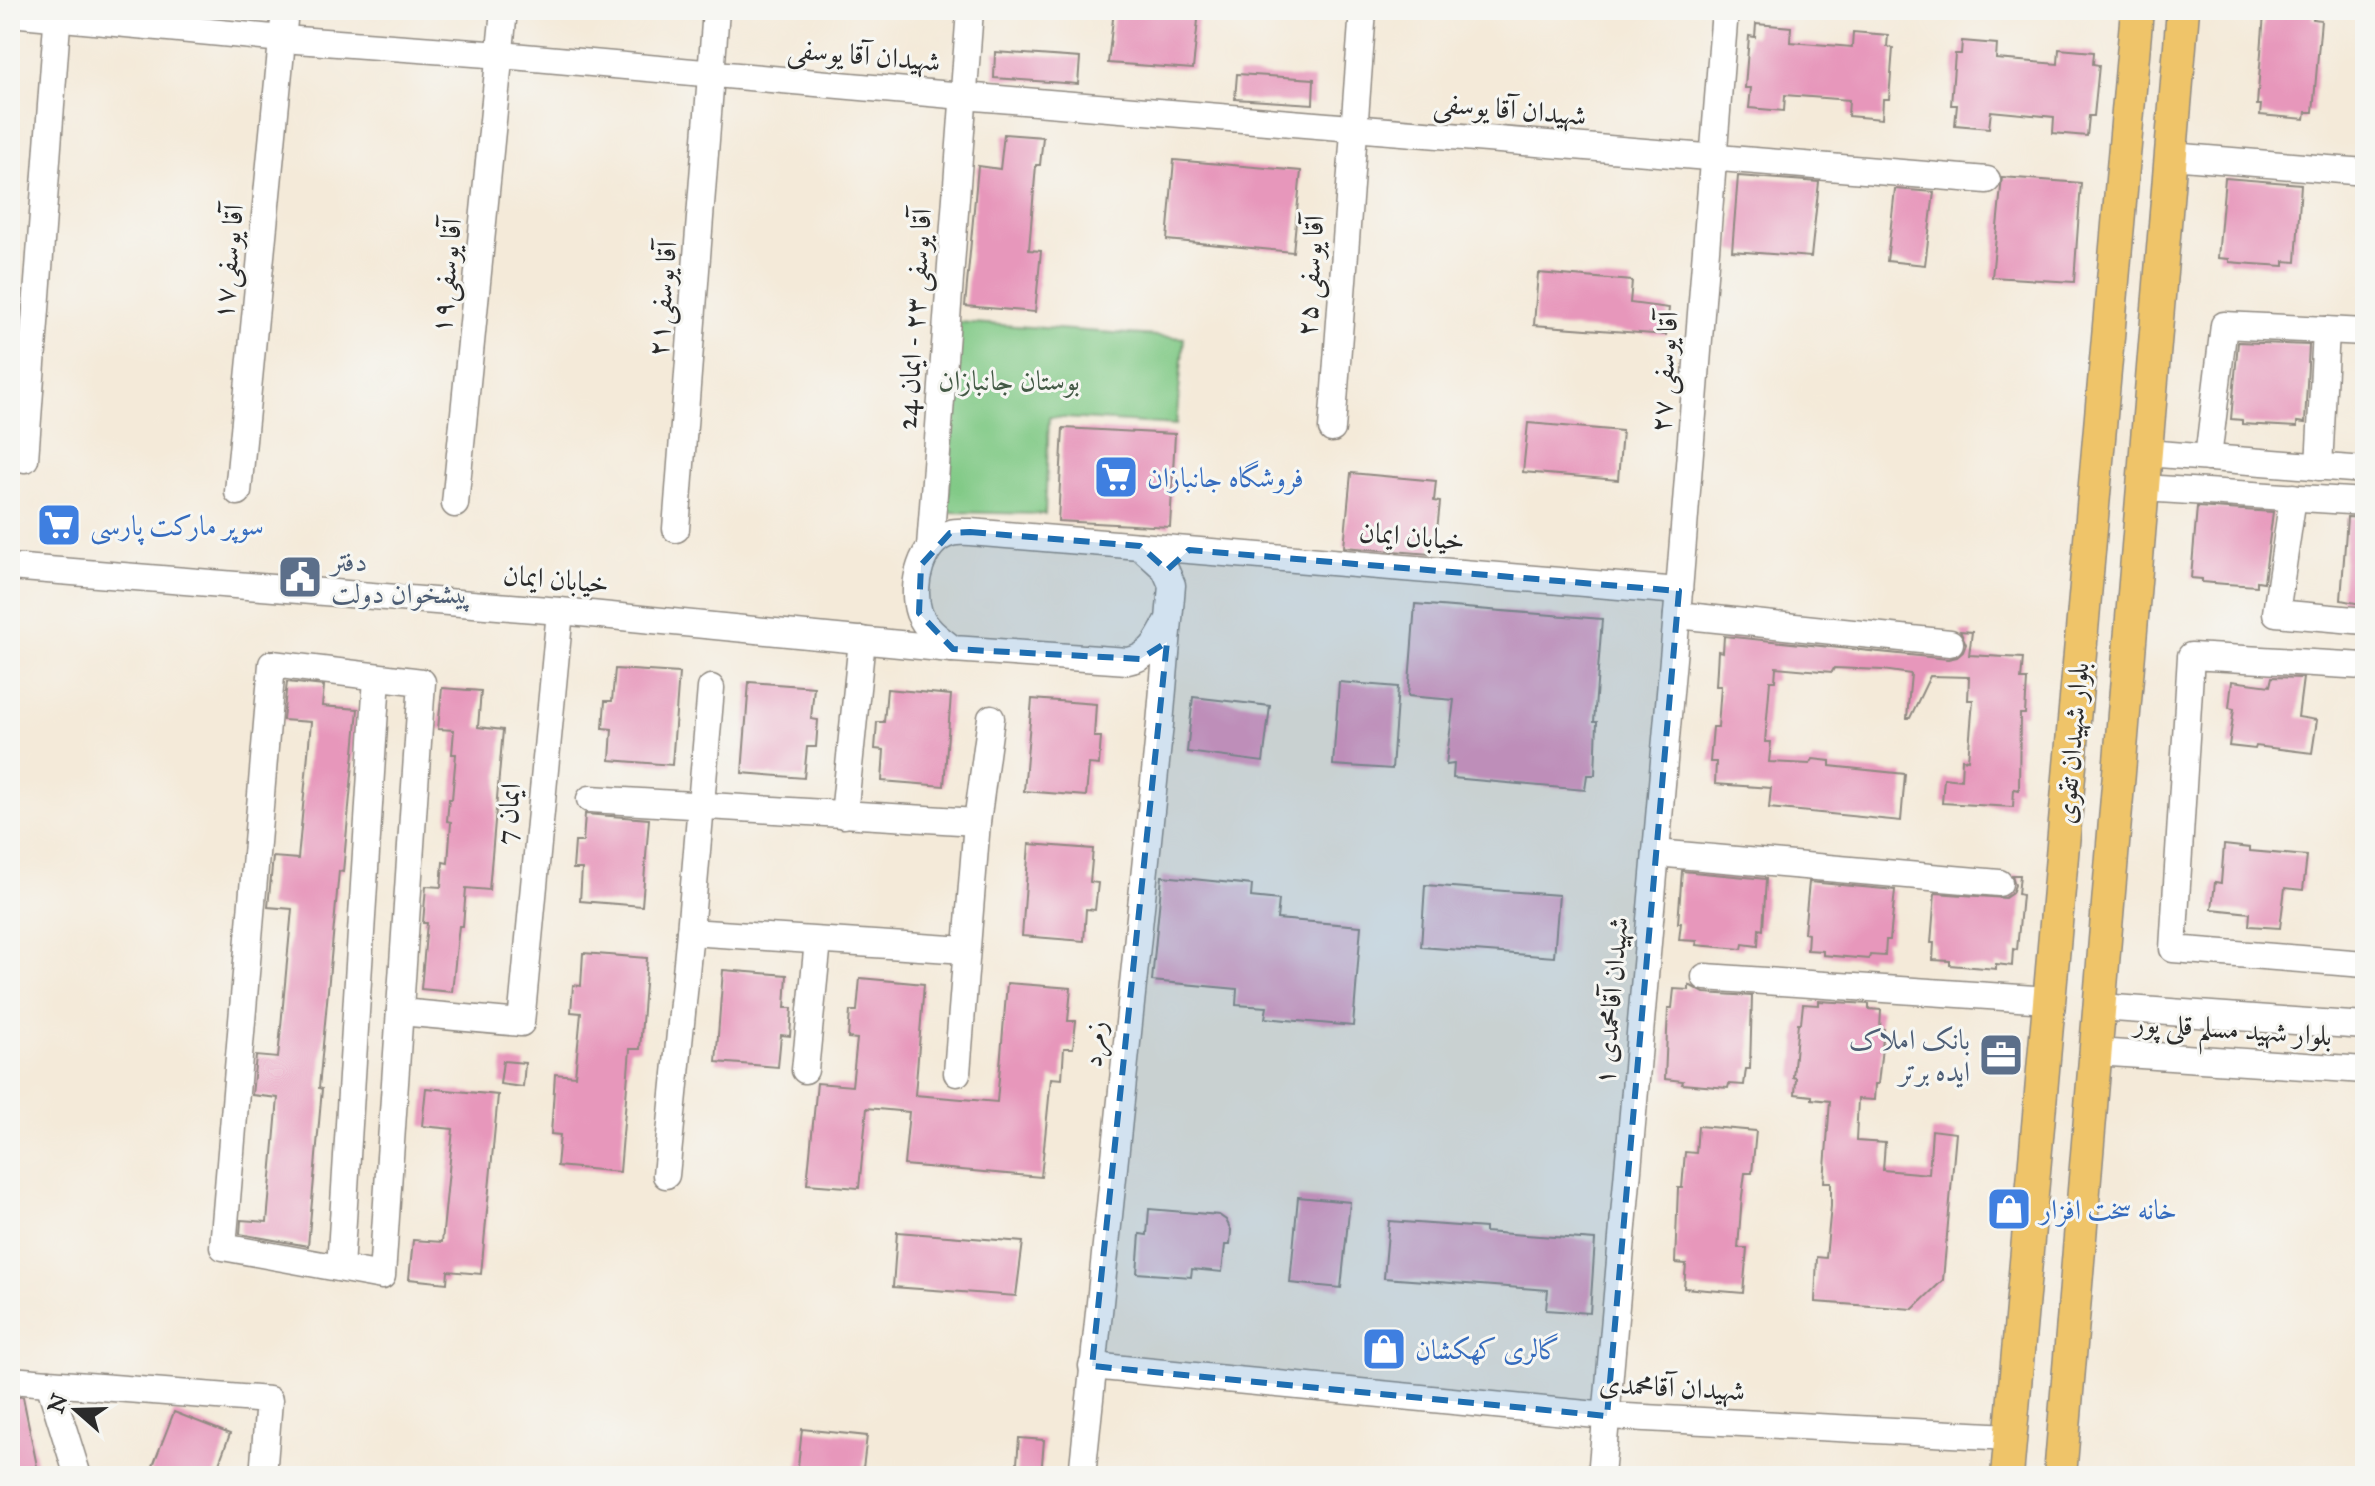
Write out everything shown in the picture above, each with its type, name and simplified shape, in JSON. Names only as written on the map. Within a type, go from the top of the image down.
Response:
[{"type":"main road","name":"بلوار شهیدان تقوی","points":[[2007,1476],[2137,10]]},
{"type":"main road","name":"بلوار شهیدان تقوی","points":[[2060,1476],[2183,10]]},
{"type":"main road","points":[[2010,1437],[2063,1441]]},
{"type":"street","name":"آقا یوسفی۱۷","points":[[238,492],[285,10]]},
{"type":"street","name":"آقا یوسفی۱۹","points":[[455,504],[504,10]]},
{"type":"street","name":"آقا یوسفی۲۱","points":[[676,529],[716,10]]},
{"type":"street","name":"آقا یوسفی ۲۳ - ایمان 24","points":[[953,649],[931,632],[919,613],[916,589],[921,565],[930,547],[970,10]]},
{"type":"street","name":"آقا یوسفی ۲۵","points":[[1332,429],[1363,10]]},
{"type":"street","name":"آقا یوسفی ۲۷","points":[[1678,603],[1725,10]]},
{"type":"street","name":"شهیدان آقا یوسفی","points":[[10,13],[57,13],[283,39],[1987,180]]},
{"type":"street","points":[[25,459],[57,13]]},
{"type":"street","points":[[2171,156],[2365,172]]},
{"type":"street","points":[[2208,458],[2224,325],[2365,332]]},
{"type":"street","points":[[2319,467],[2326,330]]},
{"type":"street","points":[[2146,453],[2365,470]]},
{"type":"street","points":[[2143,488],[2365,502]]},
{"type":"street","points":[[2293,497],[2276,613],[2365,621]]},
{"type":"street","name":"خیابان ایمان","points":[[930,547],[950,533],[970,532],[1189,550],[1678,603],[1950,643]]},
{"type":"street","points":[[1140,546],[1165,569],[1172,585]]},
{"type":"street","name":"زمرد","points":[[1082,1476],[1172,585],[1175,561],[1189,550]]},
{"type":"street","name":"خیابان ایمان","points":[[10,567],[560,611],[953,649],[1128,661]]},
{"type":"street","name":"شهیدان آقامحمدی ۱","points":[[1601,1476],[1678,603]]},
{"type":"street","name":"ایمان 7","points":[[400,1012],[521,1023],[560,611]]},
{"type":"street","points":[[1128,661],[1148,654],[1169,619]]},
{"type":"street","points":[[844,815],[862,640]]},
{"type":"street","points":[[2365,666],[2191,656],[2173,949],[2365,964]]},
{"type":"street","points":[[1128,661],[1139,667],[1148,680],[1156,697],[1160,724]]},
{"type":"street","points":[[272,664],[422,682],[400,1012],[382,1276],[223,1247],[272,664]]},
{"type":"street","points":[[340,1268],[377,677]]},
{"type":"street","points":[[666,1175],[711,688]]},
{"type":"street","points":[[957,1073],[977,822],[991,718]]},
{"type":"street","points":[[590,799],[977,822]]},
{"type":"street","points":[[1656,853],[1999,883]]},
{"type":"street","points":[[690,932],[966,950]]},
{"type":"street","points":[[805,1070],[818,941]]},
{"type":"street","points":[[1705,977],[2049,1000]]},
{"type":"street","name":"بلوار شهید مسلم قلی پور","points":[[2100,1007],[2365,1026]]},
{"type":"street","name":"بلوار شهید مسلم قلی پور","points":[[2096,1052],[2365,1070]]},
{"type":"street","name":"شهیدان آقامحمدی","points":[[1092,1366],[1607,1416],[2010,1437]]},
{"type":"street","points":[[10,1380],[269,1400],[263,1476]]},
{"type":"street","points":[[49,1383],[78,1476]]},
{"type":"highlighted area","points":[[970,532],[1140,546],[1167,570],[1189,550],[1679,591],[1607,1416],[1092,1366],[1167,642],[1140,659],[953,649],[919,613],[921,565],[950,533]]},
{"type":"green space","name":"بوستان جانبازان","points":[[958,322],[1184,338],[1176,425],[1049,417],[1045,514],[948,512]]},
{"type":"building","points":[[1114,10],[1199,10],[1193,69],[1108,63]]},
{"type":"building","points":[[2271,10],[2314,11],[2313,19],[2321,20],[2313,112],[2306,112],[2305,119],[2260,115],[2261,105],[2257,105],[2264,14],[2270,15]]},
{"type":"building","points":[[1756,24],[1791,27],[1790,42],[1852,47],[1853,32],[1888,35],[1887,47],[1893,48],[1889,99],[1883,99],[1882,119],[1848,116],[1849,100],[1785,95],[1784,111],[1749,108],[1751,88],[1745,88],[1749,36],[1755,37]]},
{"type":"building","points":[[1962,41],[1997,44],[1996,59],[2058,64],[2059,49],[2094,52],[2093,64],[2099,65],[2094,116],[2089,116],[2087,136],[2053,133],[2054,117],[1991,111],[1989,128],[1955,125],[1957,105],[1951,105],[1955,54],[1961,54]]},
{"type":"building","points":[[995,52],[1080,58],[1078,84],[994,78]]},
{"type":"building","points":[[1237,74],[1314,79],[1313,104],[1235,99]]},
{"type":"building","points":[[1004,134],[1043,137],[1040,165],[1036,165],[1029,250],[1041,251],[1035,312],[965,306],[978,166],[1000,169]]},
{"type":"building","points":[[1174,160],[1301,171],[1293,252],[1167,240]]},
{"type":"building","points":[[1738,176],[1819,182],[1811,257],[1732,251]]},
{"type":"building","points":[[2002,177],[2081,183],[2074,282],[1992,277]]},
{"type":"building","points":[[2225,178],[2301,184],[2296,262],[2284,261],[2284,266],[2229,262],[2229,259],[2218,258]]},
{"type":"building","points":[[1895,189],[1934,192],[1925,265],[1887,261]]},
{"type":"building","points":[[1538,273],[1632,281],[1630,303],[1669,308],[1666,335],[1534,325]]},
{"type":"building","points":[[2238,342],[2309,345],[2305,423],[2297,422],[2297,427],[2242,424],[2242,420],[2231,419]]},
{"type":"building","points":[[1528,423],[1622,431],[1618,480],[1523,472]]},
{"type":"building","name":"فروشگاه جانبازان","points":[[1063,428],[1175,434],[1170,527],[1058,521]]},
{"type":"building","points":[[1351,473],[1436,481],[1434,501],[1440,502],[1436,540],[1432,539],[1430,554],[1344,547]]},
{"type":"building","points":[[2197,507],[2273,512],[2264,582],[2257,581],[2257,586],[2202,582],[2202,579],[2191,578]]},
{"type":"building","points":[[2347,517],[2365,518],[2365,605],[2341,600]]},
{"type":"building","points":[[1415,604],[1602,619],[1594,722],[1597,722],[1595,775],[1587,775],[1585,790],[1453,778],[1454,764],[1446,765],[1454,700],[1408,696]]},
{"type":"building","points":[[1960,631],[1972,632],[1969,655],[2023,658],[2021,680],[2027,680],[2025,714],[2020,714],[2019,790],[2014,789],[2013,807],[1942,803],[1944,778],[1961,780],[1962,759],[1968,760],[1973,700],[1968,700],[1969,677],[1930,676],[1910,718],[1907,718],[1911,674],[1883,670],[1834,668],[1832,672],[1776,667],[1775,681],[1770,681],[1765,742],[1771,742],[1769,762],[1810,764],[1813,759],[1830,761],[1830,766],[1905,774],[1901,821],[1769,808],[1771,788],[1715,784],[1716,762],[1710,762],[1713,727],[1718,727],[1721,686],[1716,686],[1718,651],[1723,652],[1724,636],[1948,659],[1963,652],[1966,644]]},
{"type":"building","points":[[615,669],[679,673],[672,765],[610,760],[612,729],[603,728],[605,701],[612,701]]},
{"type":"building","points":[[2272,677],[2303,678],[2298,717],[2317,720],[2312,753],[2229,746],[2234,709],[2229,708],[2232,681],[2270,686]]},
{"type":"building","points":[[287,682],[324,686],[322,706],[358,709],[343,872],[339,871],[308,1246],[240,1234],[241,1220],[267,1222],[278,1098],[252,1095],[256,1056],[278,1058],[292,909],[268,907],[273,857],[298,859],[311,722],[283,720]]},
{"type":"building","points":[[749,682],[814,687],[811,719],[818,720],[816,747],[807,747],[804,778],[742,773]]},
{"type":"building","points":[[1339,682],[1398,687],[1392,769],[1333,765]]},
{"type":"building","points":[[442,688],[481,691],[478,727],[503,730],[489,890],[466,888],[452,992],[421,989],[427,923],[423,923],[426,886],[441,887],[443,862],[448,863],[451,822],[447,821],[456,754],[452,754],[454,730],[438,729]]},
{"type":"building","points":[[887,689],[951,695],[944,786],[882,781],[884,750],[875,749],[877,722],[884,722]]},
{"type":"building","points":[[1193,697],[1270,706],[1263,762],[1187,752]]},
{"type":"building","points":[[1032,699],[1096,704],[1094,737],[1101,737],[1099,765],[1089,764],[1086,796],[1024,791]]},
{"type":"building","points":[[585,814],[649,819],[642,906],[580,901],[582,869],[573,869],[575,842],[583,842]]},
{"type":"building","points":[[1029,844],[1093,849],[1090,882],[1098,883],[1095,910],[1086,909],[1084,941],[1022,936]]},
{"type":"building","points":[[2224,845],[2250,848],[2250,851],[2307,856],[2303,890],[2285,888],[2280,928],[2249,926],[2250,913],[2212,909],[2215,882],[2221,883]]},
{"type":"building","points":[[1682,871],[1766,879],[1763,930],[1759,929],[1758,946],[1743,944],[1742,949],[1696,945],[1697,941],[1679,940]]},
{"type":"building","points":[[2012,875],[2020,875],[2018,894],[2022,895],[2017,950],[2013,949],[2012,966],[1996,964],[1996,969],[1950,965],[1950,961],[1933,960],[1934,943],[1931,943],[1935,893],[2005,898],[2012,893],[2015,885]]},
{"type":"building","points":[[1162,876],[1252,885],[1251,897],[1279,900],[1277,919],[1361,926],[1353,1026],[1265,1018],[1267,1007],[1236,1005],[1237,989],[1152,981]]},
{"type":"building","points":[[1809,882],[1895,890],[1890,940],[1886,940],[1885,956],[1870,955],[1869,959],[1823,955],[1823,951],[1807,950],[1808,934],[1804,933]]},
{"type":"building","points":[[1425,885],[1559,895],[1554,957],[1421,947]]},
{"type":"building","points":[[583,953],[647,958],[640,1049],[630,1049],[620,1172],[557,1166],[560,1135],[551,1134],[555,1074],[575,1076],[581,1013],[571,1012],[573,985],[581,986]]},
{"type":"building","points":[[723,970],[787,975],[785,1008],[792,1008],[790,1036],[781,1035],[778,1067],[716,1062]]},
{"type":"building","points":[[860,978],[924,984],[915,1095],[997,1102],[1007,983],[1071,988],[1068,1021],[1076,1021],[1073,1048],[1064,1048],[1062,1079],[1051,1078],[1041,1177],[904,1165],[909,1112],[867,1108],[859,1188],[807,1184],[817,1083],[852,1086],[857,1039],[848,1038],[850,1011],[857,1011]]},
{"type":"building","points":[[1689,985],[1704,993],[1752,996],[1750,1069],[1746,1069],[1744,1085],[1729,1084],[1728,1088],[1682,1084],[1683,1081],[1665,1079],[1668,1008],[1672,1008],[1674,989],[1689,990]]},
{"type":"building","points":[[1818,1001],[1869,1004],[1869,1009],[1881,1010],[1880,1029],[1884,1029],[1878,1084],[1875,1084],[1874,1100],[1858,1099],[1856,1141],[1885,1143],[1883,1170],[1929,1174],[1932,1130],[1956,1133],[1943,1280],[1913,1309],[1815,1302],[1817,1257],[1826,1258],[1831,1206],[1831,1182],[1824,1182],[1830,1101],[1795,1094],[1796,1078],[1793,1077],[1803,1004],[1818,1005]]},
{"type":"building","points":[[503,1061],[525,1063],[523,1087],[500,1084]]},
{"type":"building","points":[[426,1088],[498,1095],[481,1274],[448,1271],[447,1283],[409,1279],[413,1240],[442,1242],[453,1129],[422,1126]]},
{"type":"building","points":[[1698,1126],[1756,1131],[1752,1173],[1745,1173],[1742,1196],[1738,1248],[1747,1248],[1743,1293],[1684,1288],[1686,1264],[1675,1263],[1678,1188],[1682,1188],[1685,1152],[1696,1153]]},
{"type":"building","points":[[1298,1197],[1350,1202],[1341,1288],[1290,1283]]},
{"type":"building","points":[[1149,1209],[1219,1215],[1226,1220],[1231,1230],[1230,1245],[1225,1245],[1222,1272],[1192,1269],[1191,1277],[1137,1273],[1140,1234],[1147,1235]]},
{"type":"building","points":[[1389,1221],[1595,1240],[1590,1313],[1546,1310],[1548,1290],[1384,1278]]},
{"type":"building","points":[[897,1232],[1023,1242],[1016,1296],[893,1287]]},
{"type":"building","points":[[10,1396],[23,1397],[39,1476],[10,1476]]},
{"type":"building","points":[[174,1412],[230,1434],[214,1476],[149,1476]]},
{"type":"building","points":[[802,1429],[867,1436],[862,1476],[797,1476]]},
{"type":"building","points":[[1019,1438],[1044,1440],[1041,1476],[1016,1476]]},
{"type":"place","name":"فروشگاه جانبازان","points":[[1116,477]]},
{"type":"place","name":"سوپر مارکت پارسی","points":[[59,525]]},
{"type":"place","name":"دفتر پیشخوان دولت","points":[[300,577]]},
{"type":"place","name":"بانک املاک ایده برتر","points":[[2001,1055]]},
{"type":"place","name":"خانه سخت افزار","points":[[2009,1209]]},
{"type":"place","name":"گالری کهکشان","points":[[1384,1349]]}]
